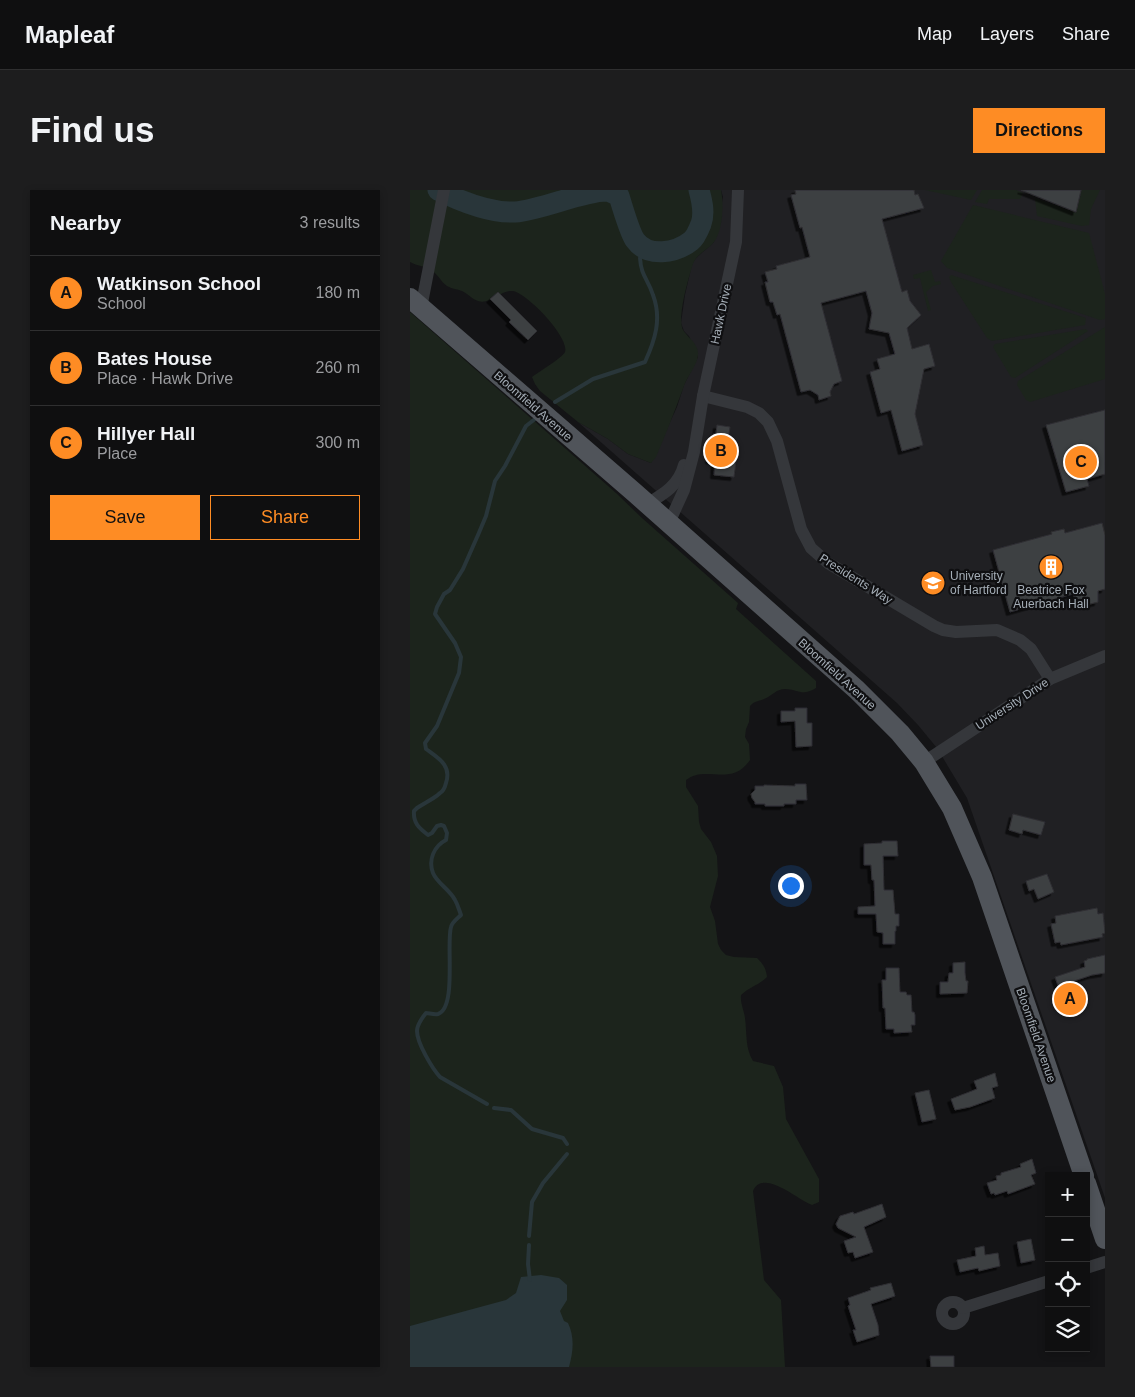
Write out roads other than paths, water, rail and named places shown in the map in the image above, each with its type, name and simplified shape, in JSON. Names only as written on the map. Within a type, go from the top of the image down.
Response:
[{"type":"main road","name":"Bloomfield Avenue","points":[[416,303],[669,523],[866,699],[900,733],[924,762],[952,808],[982,877],[1083,1172]]},
{"type":"main road","points":[[1090,1195],[1105,1239]]},
{"type":"street","points":[[416,303],[439,222],[444,190]]},
{"type":"street","name":"Hawk Drive","points":[[669,523],[684,490],[694,452],[703,396],[736,242],[738,190]]},
{"type":"street","name":"Presidents Way","points":[[703,396],[747,407],[759,413],[768,422],[776,442],[804,538],[816,553],[860,583],[943,630],[963,633],[997,630],[1012,636],[1031,650],[1050,680]]},
{"type":"street","name":"Hawk Drive","points":[[647,504],[668,491],[682,474],[687,450],[696,438]]},
{"type":"street","name":"University Drive","points":[[924,762],[1050,680],[1105,656]]},
{"type":"street","points":[[1090,1267],[1105,1262]]},
{"type":"street","points":[[963,1308],[1045,1281]]},
{"type":"waterway","points":[[438,190],[475,205],[505,212],[538,208],[588,194],[608,191],[619,196],[635,240],[647,249],[662,252],[685,245],[695,236],[703,216],[699,190]]},
{"type":"waterway","points":[[555,402],[593,379],[645,362],[652,346],[657,321],[656,304],[643,273],[640,258],[649,250]]},
{"type":"waterway","points":[[487,1104],[440,1077],[419,1042],[417,1031],[420,1021],[426,1013],[438,1014],[444,1009],[447,1000],[450,974],[451,927],[461,915],[453,896],[437,880],[431,863],[435,850],[446,840],[447,833],[444,826],[437,826],[428,835],[417,825],[414,819],[414,811],[435,797],[445,786],[447,771],[443,763],[426,749],[425,743],[437,726],[459,673],[461,657],[455,643],[435,614],[437,607],[444,594],[450,590],[463,569],[486,516],[495,481],[526,426],[535,419]]},
{"type":"waterway","points":[[494,1108],[511,1110],[532,1129],[563,1138],[567,1144]]},
{"type":"waterway","points":[[529,1236],[532,1202],[543,1183],[567,1154]]},
{"type":"waterway","points":[[529,1245],[528,1264],[530,1280]]},
{"type":"place","name":"Bates House","points":[[721,451]]},
{"type":"place","name":"Hillyer Hall","points":[[1081,462]]},
{"type":"place","name":"Beatrice Fox Auerbach Hall","points":[[1051,567]]},
{"type":"place","name":"University of Hartford","points":[[933,583]]},
{"type":"place","name":"Watkinson School","points":[[1070,999]]}]
